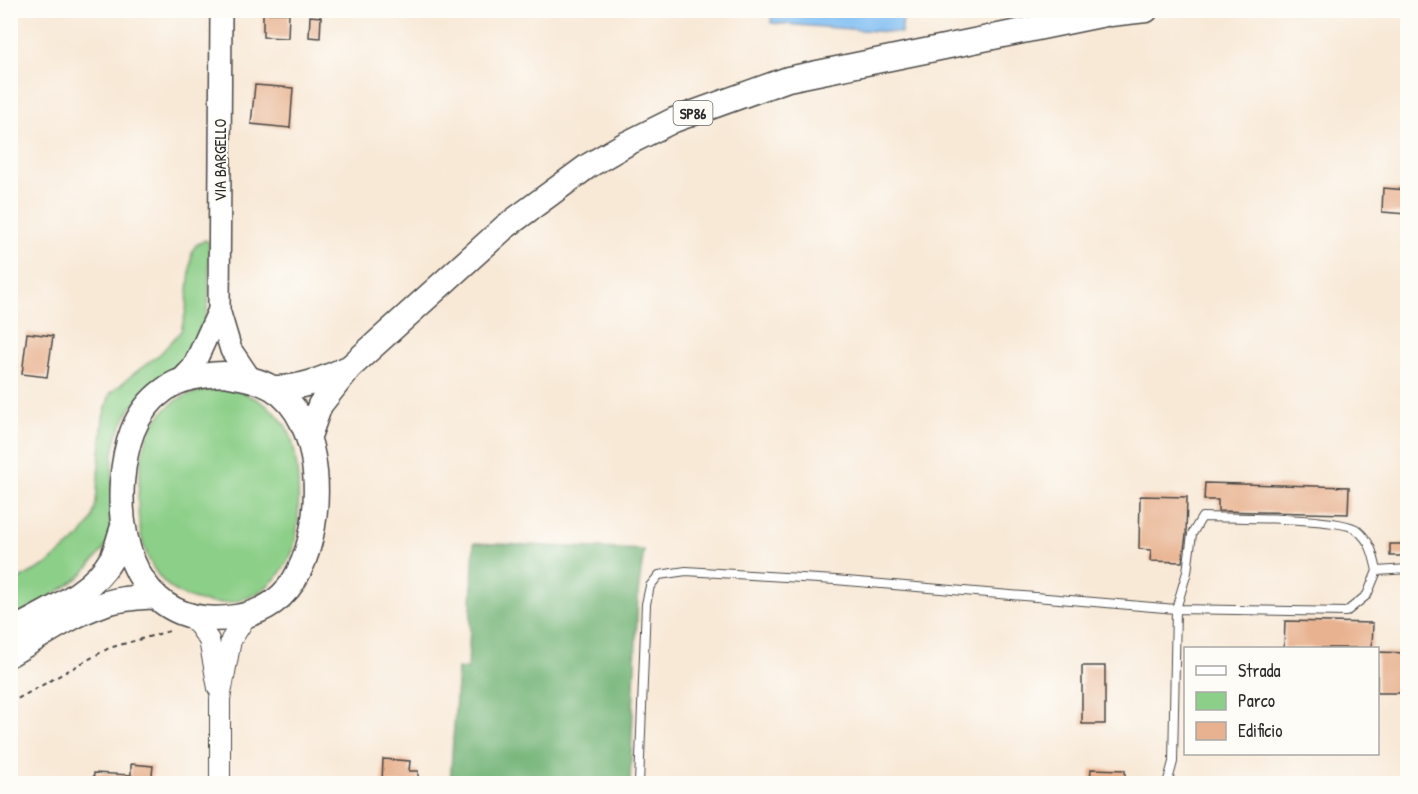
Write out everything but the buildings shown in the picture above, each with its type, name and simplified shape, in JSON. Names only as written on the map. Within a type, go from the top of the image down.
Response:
[{"type":"main road","name":"VIA BARGELLO","points":[[221,10],[219,310],[231,350],[250,378]]},
{"type":"main road","points":[[1118,12],[1146,10]]},
{"type":"main road","name":"SP86","points":[[309,436],[320,405],[350,367],[505,227],[588,166],[626,144],[674,120],[788,79],[1118,12]]},
{"type":"main road","name":"VIA BARGELLO","points":[[181,380],[192,367],[219,310]]},
{"type":"main road","name":"SP86","points":[[273,388],[306,385],[350,367]]},
{"type":"main road","points":[[224,374],[250,378],[273,388],[285,399],[300,417],[309,436],[315,464],[316,505],[306,559],[294,582],[280,598],[264,609],[226,619],[182,622],[142,579],[131,560],[123,527],[121,498],[128,441],[143,410],[163,390],[181,380],[224,374]]},
{"type":"main road","points":[[10,632],[76,594],[92,582],[114,556],[123,527]]},
{"type":"main road","points":[[10,654],[102,604],[123,599],[156,596]]},
{"type":"street","points":[[220,783],[220,699],[231,640],[247,615]]},
{"type":"street","points":[[182,622],[199,626],[209,640],[220,699]]},
{"type":"lane","points":[[639,783],[646,604],[650,586],[659,575],[686,571],[824,579],[1176,609],[1346,612],[1367,595],[1377,571],[1372,547],[1356,528],[1330,522],[1202,517],[1192,534],[1187,572],[1176,609],[1173,762],[1167,783]]},
{"type":"lane","points":[[1377,571],[1407,569]]},
{"type":"path","points":[[10,704],[109,648],[182,622]]},
{"type":"green space","points":[[205,240],[209,242],[209,295],[206,317],[183,364],[155,382],[142,394],[131,407],[117,435],[113,454],[110,535],[104,549],[81,576],[11,620],[10,584],[47,564],[81,536],[92,520],[96,503],[103,418],[110,394],[161,353],[181,331],[186,311],[192,251],[196,245]]},
{"type":"green space","points":[[234,390],[249,395],[269,407],[280,418],[290,436],[297,469],[298,488],[295,541],[291,556],[280,573],[262,590],[239,601],[222,603],[198,601],[178,593],[163,581],[152,566],[144,547],[138,506],[141,461],[151,429],[173,403],[187,395],[202,391]]},
{"type":"green space","points":[[474,543],[644,550],[638,594],[630,783],[450,783],[458,669],[468,668]]},
{"type":"water","points":[[772,10],[904,11],[901,33],[771,23]]}]
